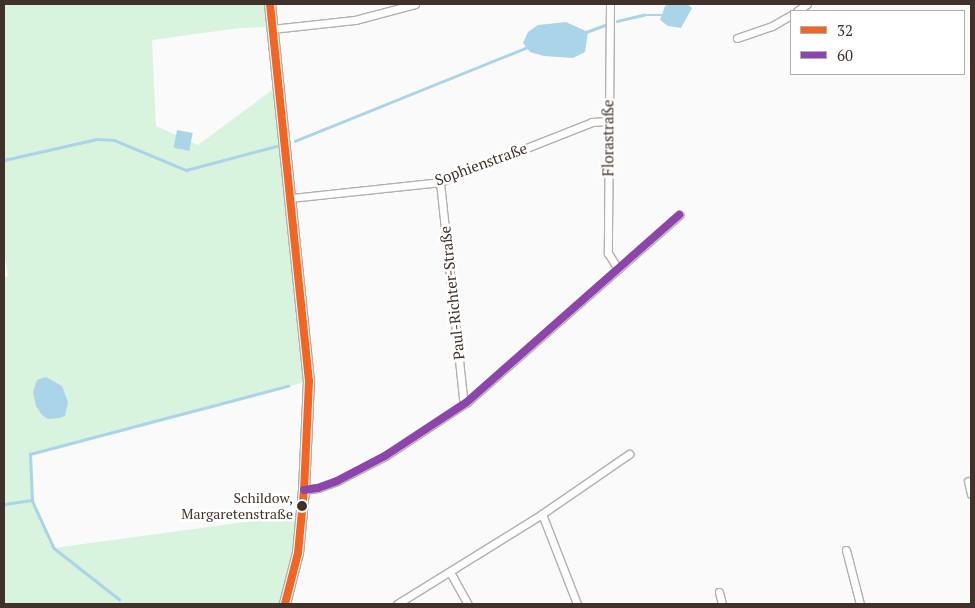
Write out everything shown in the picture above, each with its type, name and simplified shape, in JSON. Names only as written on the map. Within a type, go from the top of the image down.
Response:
[{"type":"main road","points":[[270,4],[309,381],[304,490],[298,552],[285,604]]},
{"type":"street","points":[[272,29],[355,20],[415,4]]},
{"type":"street","name":"Florastraße","points":[[610,4],[608,253],[618,269]]},
{"type":"street","points":[[737,38],[766,29],[790,17]]},
{"type":"street","name":"Sophienstraße","points":[[291,198],[440,182],[592,122],[608,121]]},
{"type":"street","name":"Paul-Richter-Straße","points":[[440,182],[463,398],[466,402]]},
{"type":"street","points":[[304,490],[318,488],[337,481],[385,456],[466,402],[679,215]]},
{"type":"street","points":[[397,604],[542,514],[629,454]]},
{"type":"street","points":[[968,481],[971,494]]},
{"type":"street","points":[[542,514],[576,604]]},
{"type":"street","points":[[846,550],[860,604]]},
{"type":"street","points":[[450,572],[468,604]]},
{"type":"street","points":[[719,592],[722,604]]},
{"type":"green space","points":[[4,4],[268,4],[269,27],[240,28],[152,40],[156,126],[198,145],[279,85],[309,381],[30,454],[32,500],[54,548],[296,515],[293,552],[294,573],[285,604],[4,604],[4,278],[8,276],[4,251]]},
{"type":"water","points":[[669,4],[687,4],[692,8],[681,28],[668,26],[660,20],[665,6]]},
{"type":"water","points":[[566,22],[588,32],[585,52],[573,58],[544,56],[530,52],[523,43],[528,32],[538,25]]},
{"type":"water","points":[[177,130],[193,133],[189,151],[174,148]]},
{"type":"water","points":[[46,377],[62,386],[68,402],[65,416],[48,419],[42,415],[36,406],[33,392],[37,380]]},
{"type":"waterway","points":[[617,21],[644,15],[661,15]]},
{"type":"waterway","points":[[586,32],[605,25]]},
{"type":"waterway","points":[[295,141],[528,47]]},
{"type":"waterway","points":[[4,160],[97,139],[114,140],[186,170],[276,146]]},
{"type":"waterway","points":[[4,504],[32,500],[30,454],[288,386]]},
{"type":"waterway","points":[[32,500],[54,548],[119,599]]},
{"type":"transit line","name":"32","points":[[270,4],[309,381],[304,490],[298,553],[285,604]]},
{"type":"transit line","name":"60","points":[[304,490],[318,488],[337,481],[385,456],[467,402],[679,215]]},
{"type":"place","name":"Schildow, Margaretenstraße","points":[[302,506]]}]
